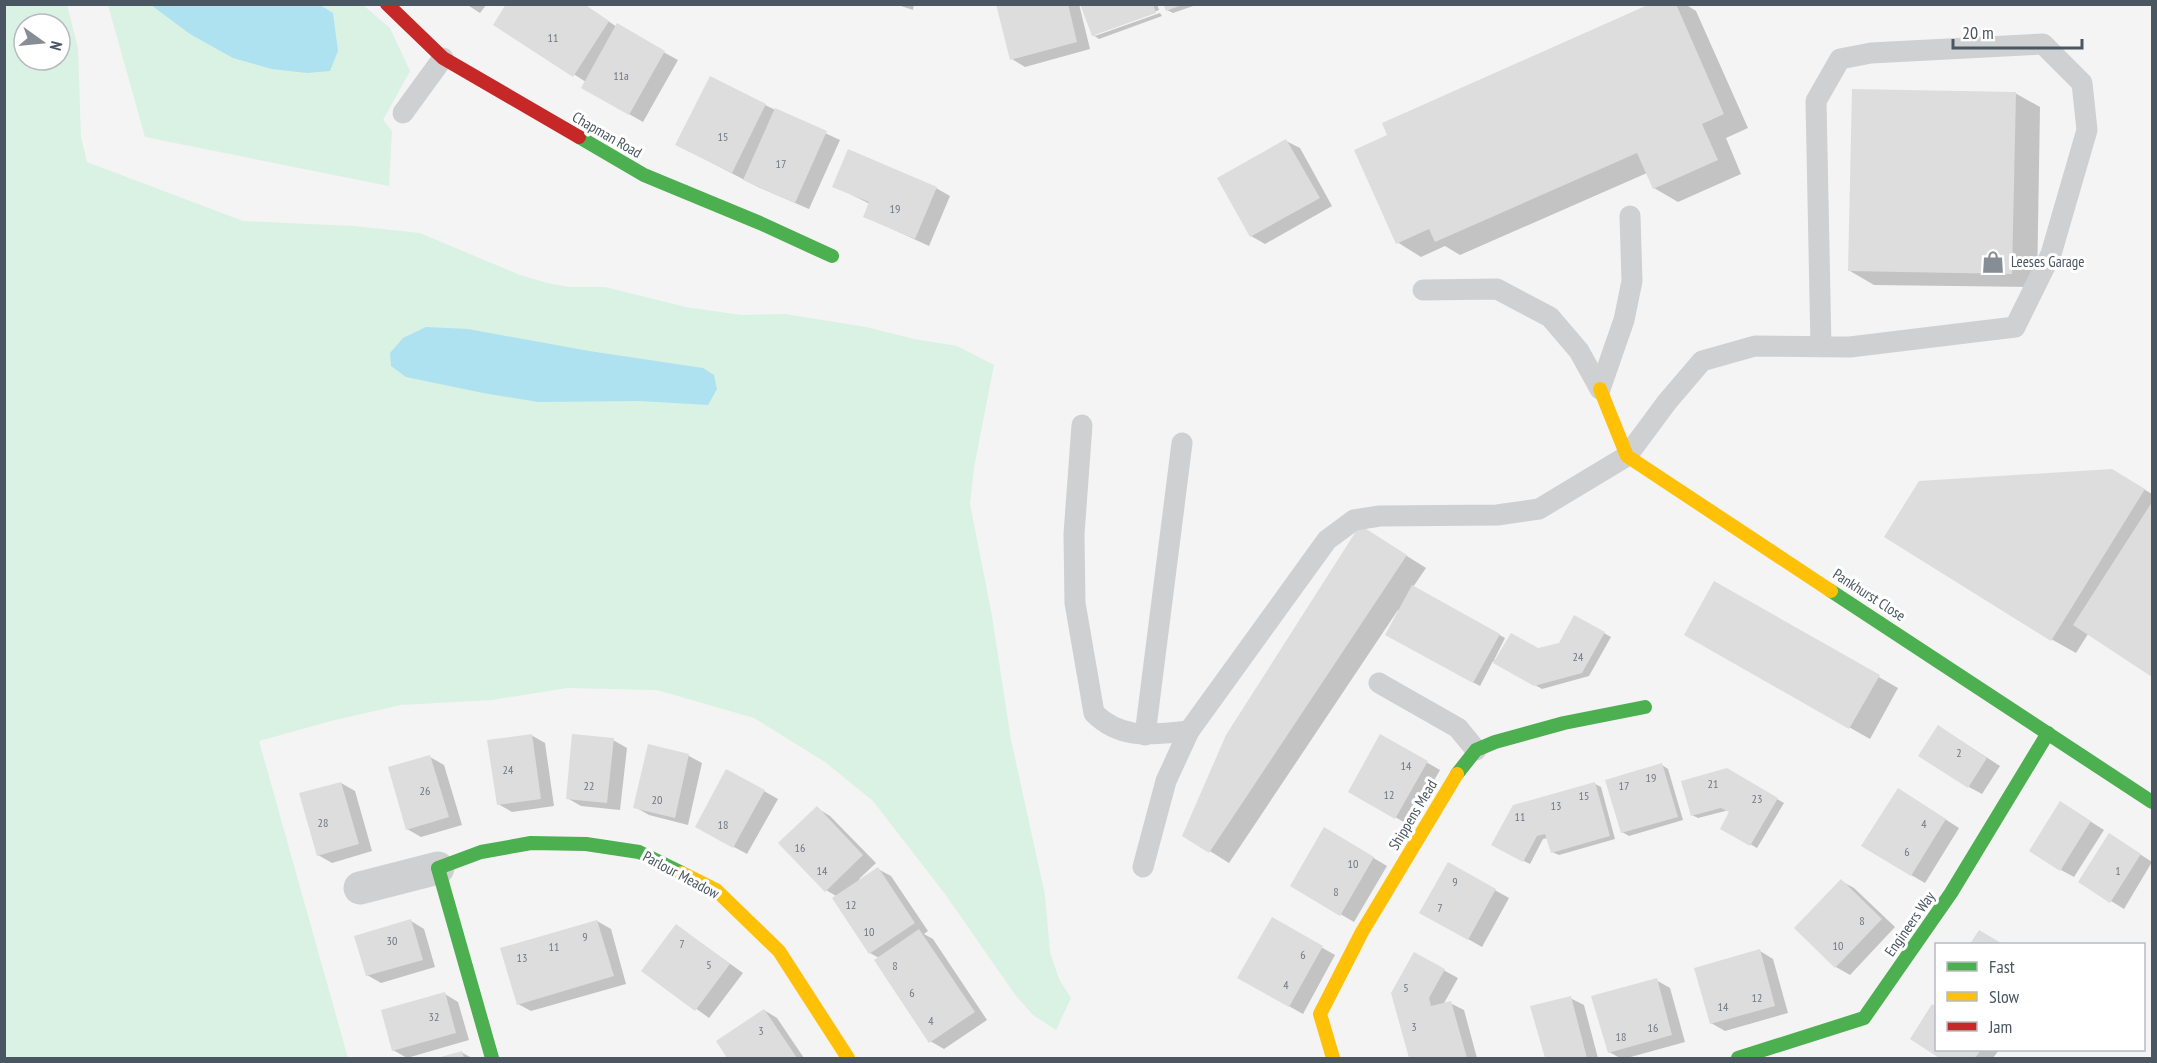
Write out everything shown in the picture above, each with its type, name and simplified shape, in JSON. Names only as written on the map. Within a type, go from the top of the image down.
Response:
[{"type":"street","name":"Chapman Road","points":[[387,4],[443,58],[644,176],[760,223],[832,256]]},
{"type":"street","points":[[1600,390],[1627,456]]},
{"type":"street","name":"Pankhurst Close","points":[[1627,456],[2152,802]]},
{"type":"street","points":[[1476,750],[1495,742],[1564,723],[1645,707]]},
{"type":"street","name":"Engineers Way","points":[[1738,1059],[1864,1018],[1951,892],[2048,733]]},
{"type":"street","name":"Shippens Mead","points":[[1333,1059],[1320,1014],[1366,925],[1462,766],[1476,750]]},
{"type":"street","name":"Parlour Meadow","points":[[360,888],[438,868],[481,852],[531,843],[586,844],[639,852],[717,890],[779,951],[848,1059]]},
{"type":"street","points":[[438,868],[492,1059]]},
{"type":"lane","points":[[1143,867],[1166,781],[1189,730],[1327,540],[1354,520],[1380,516],[1497,515],[1539,509],[1627,456],[1667,402],[1702,361],[1755,346],[1850,347],[2015,327],[2051,254],[2087,130],[2082,83],[2043,44],[1871,53],[1840,59],[1816,100],[1821,346]]},
{"type":"lane","points":[[403,113],[443,58]]},
{"type":"lane","points":[[1600,390],[1624,320],[1632,281],[1630,216]]},
{"type":"lane","points":[[1423,290],[1497,289],[1550,317],[1579,351],[1600,390]]},
{"type":"lane","points":[[1082,425],[1074,534],[1075,603],[1094,713],[1116,730],[1144,735],[1189,730]]},
{"type":"lane","points":[[1144,735],[1182,443]]},
{"type":"lane","points":[[1379,683],[1458,728],[1476,750]]},
{"type":"green space","points":[[5,5],[67,5],[69,12],[12,12],[12,72],[72,72],[72,25],[78,48],[81,137],[87,162],[243,221],[354,226],[420,233],[520,275],[547,283],[569,287],[605,287],[686,307],[741,315],[785,314],[866,327],[914,339],[957,346],[994,365],[974,467],[970,504],[992,616],[1011,740],[1045,895],[1050,952],[1059,979],[1071,998],[1056,1030],[1033,1015],[1016,996],[945,894],[873,801],[825,762],[754,718],[657,690],[567,688],[492,700],[401,705],[259,741],[348,1058],[5,1058]]},
{"type":"green space","points":[[108,5],[363,5],[390,28],[410,71],[383,120],[392,131],[389,186],[145,137]]},
{"type":"water","points":[[151,5],[320,5],[333,13],[338,51],[330,71],[307,73],[272,69],[233,58],[190,34]]},
{"type":"water","points":[[426,327],[468,329],[589,351],[703,368],[714,375],[717,389],[708,405],[639,401],[538,402],[406,377],[391,366],[390,353],[403,338]]},
{"type":"building","points":[[506,4],[584,4],[609,21],[573,77],[493,25]]},
{"type":"building","points":[[996,4],[1068,4],[1077,42],[1010,60]]},
{"type":"building","points":[[1080,4],[1153,4],[1156,13],[1092,36]]},
{"type":"building","points":[[1163,4],[1182,4],[1182,5],[1166,11]]},
{"type":"building","points":[[1650,4],[1676,4],[1724,114],[1702,124],[1718,160],[1653,189],[1637,153],[1435,242],[1429,229],[1396,244],[1354,150],[1387,135],[1382,123]]},
{"type":"building","points":[[617,23],[665,51],[629,115],[581,88]]},
{"type":"building","points":[[710,76],[766,104],[732,173],[675,145]]},
{"type":"building","points":[[1852,89],[2016,92],[2012,274],[1848,271]]},
{"type":"building","points":[[775,108],[827,131],[795,203],[743,180]]},
{"type":"building","points":[[1286,139],[1320,198],[1250,237],[1217,178]]},
{"type":"building","points":[[848,149],[937,187],[915,239],[863,217],[869,202],[832,187]]},
{"type":"building","points":[[2112,469],[2145,489],[2051,641],[1884,537],[1919,481]]},
{"type":"building","points":[[2152,502],[2152,677],[2073,625]]},
{"type":"building","points":[[1360,525],[1407,555],[1209,853],[1182,836],[1226,735]]},
{"type":"building","points":[[1714,581],[1880,675],[1849,729],[1684,635]]},
{"type":"building","points":[[1412,585],[1500,634],[1473,683],[1385,635]]},
{"type":"building","points":[[1574,615],[1605,632],[1582,673],[1534,686],[1493,663],[1511,633],[1538,648],[1559,643]]},
{"type":"building","points":[[1938,725],[1987,758],[1968,788],[1918,756]]},
{"type":"building","points":[[532,734],[541,799],[497,805],[487,740]]},
{"type":"building","points":[[572,734],[614,738],[607,803],[566,799]]},
{"type":"building","points":[[1380,734],[1428,761],[1395,819],[1348,792]]},
{"type":"building","points":[[648,744],[689,754],[675,818],[633,808]]},
{"type":"building","points":[[430,755],[449,817],[406,830],[388,767]]},
{"type":"building","points":[[1662,763],[1678,817],[1621,833],[1605,780]]},
{"type":"building","points":[[1727,768],[1778,798],[1750,846],[1720,829],[1729,812],[1721,808],[1691,816],[1681,781]]},
{"type":"building","points":[[726,769],[765,790],[733,848],[695,827]]},
{"type":"building","points":[[341,782],[359,844],[317,856],[299,793]]},
{"type":"building","points":[[1595,782],[1610,836],[1551,853],[1545,834],[1537,836],[1523,862],[1491,845],[1513,805]]},
{"type":"building","points":[[1898,788],[1946,819],[1911,876],[1861,846]]},
{"type":"building","points":[[2060,801],[2091,821],[2060,871],[2029,851]]},
{"type":"building","points":[[817,806],[863,855],[825,892],[778,843]]},
{"type":"building","points":[[1324,827],[1374,857],[1340,916],[1290,886]]},
{"type":"building","points":[[2109,833],[2141,854],[2110,903],[2078,882]]},
{"type":"building","points":[[1448,862],[1496,889],[1468,940],[1419,913]]},
{"type":"building","points":[[878,867],[915,923],[869,954],[832,898]]},
{"type":"building","points":[[1841,879],[1882,919],[1835,968],[1794,928]]},
{"type":"building","points":[[1272,917],[1323,946],[1289,1007],[1237,978]]},
{"type":"building","points":[[411,919],[423,960],[366,976],[354,936]]},
{"type":"building","points":[[597,920],[614,976],[517,1005],[500,948]]},
{"type":"building","points":[[676,924],[730,964],[695,1011],[641,971]]},
{"type":"building","points":[[919,929],[975,1012],[929,1043],[874,960]]},
{"type":"building","points":[[1979,930],[2001,943],[1971,943]]},
{"type":"building","points":[[1760,949],[1775,1006],[1710,1024],[1694,968]]},
{"type":"building","points":[[1414,952],[1445,969],[1429,998],[1431,1006],[1451,1001],[1467,1058],[1409,1058],[1391,993]]},
{"type":"building","points":[[1657,978],[1672,1035],[1608,1053],[1591,996]]},
{"type":"building","points":[[445,992],[456,1033],[392,1051],[381,1010]]},
{"type":"building","points":[[1571,996],[1587,1058],[1545,1058],[1530,1006]]},
{"type":"building","points":[[1932,1004],[1935,1006],[1935,1051],[1980,1051],[1975,1058],[1939,1058],[1910,1039]]},
{"type":"building","points":[[764,1009],[797,1058],[727,1058],[716,1041]]},
{"type":"building","points":[[462,1051],[464,1058],[437,1058]]},
{"type":"traffic: fast","points":[[579,137],[644,175],[760,223],[832,256]]},
{"type":"traffic: fast","points":[[1831,591],[2152,802]]},
{"type":"traffic: fast","points":[[1457,774],[1476,750],[1495,742],[1564,723],[1645,707]]},
{"type":"traffic: fast","points":[[1738,1058],[1864,1018],[1951,893],[2048,733]]},
{"type":"traffic: fast","points":[[492,1058],[438,868],[481,852],[531,843],[586,844],[639,852],[682,873]]},
{"type":"traffic: slow","points":[[1600,389],[1627,456],[1831,591]]},
{"type":"traffic: slow","points":[[1333,1058],[1320,1014],[1362,932],[1457,774]]},
{"type":"traffic: slow","points":[[682,873],[716,890],[779,951],[848,1058]]},
{"type":"traffic: jam","points":[[387,4],[443,58],[579,137]]},
{"type":"place","name":"Leeses Garage","points":[[1993,262]]}]
